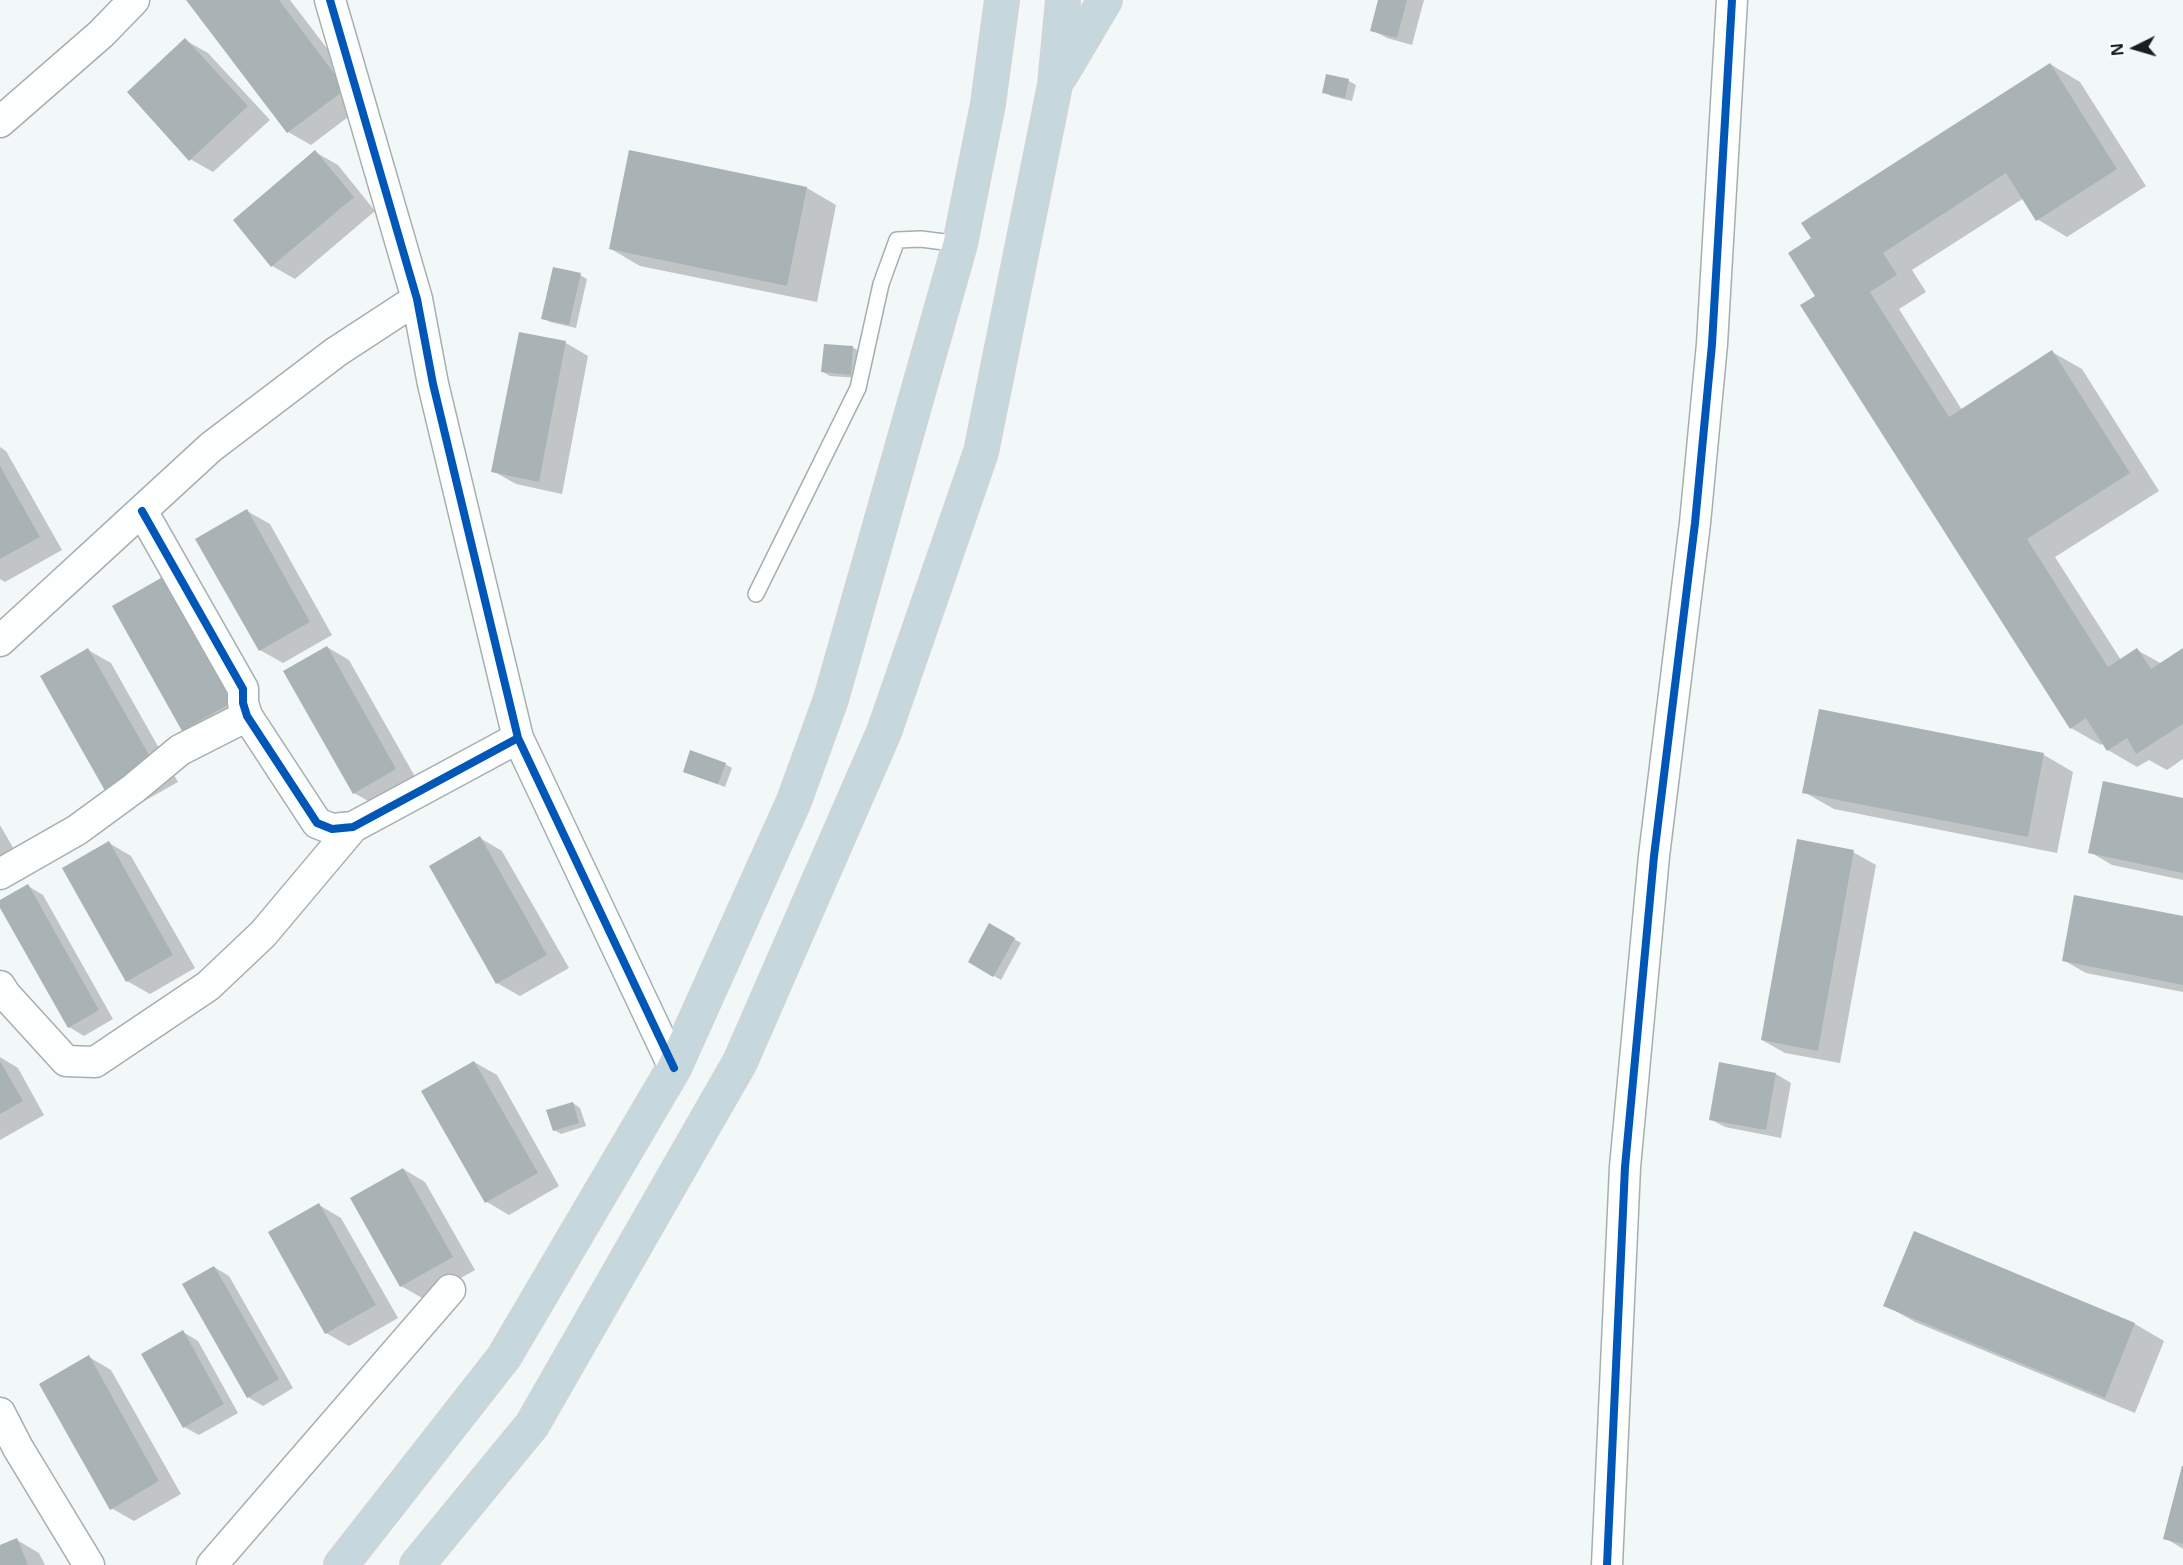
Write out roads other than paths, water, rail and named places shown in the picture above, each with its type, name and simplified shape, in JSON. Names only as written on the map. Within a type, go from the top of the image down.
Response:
[{"type":"highway","points":[[341,1565],[504,1357],[674,1068],[794,801],[831,699],[960,244],[988,104],[1002,0]]},
{"type":"highway","points":[[417,1565],[532,1425],[740,1062],[884,732],[981,452],[1055,86],[1063,0]]},
{"type":"highway","points":[[1055,86],[1105,0]]},
{"type":"street","points":[[0,122],[101,34],[134,0]]},
{"type":"street","points":[[330,0],[417,299],[433,384],[518,738],[674,1068]]},
{"type":"street","points":[[1607,1565],[1615,1432],[1625,1167],[1654,856],[1695,523],[1710,368],[1732,0]]},
{"type":"street","points":[[0,641],[220,440],[336,352],[417,299]]},
{"type":"street","points":[[142,511],[243,689],[243,703],[247,716],[317,823],[332,828],[353,827]]},
{"type":"street","points":[[0,874],[77,830],[133,789],[180,750],[247,716]]},
{"type":"street","points":[[0,986],[66,1061],[94,1062],[208,986],[263,934],[353,827],[518,738]]},
{"type":"street","points":[[212,1565],[450,1290]]},
{"type":"street","points":[[0,1413],[18,1448],[89,1565]]},
{"type":"lane","points":[[756,594],[858,388],[881,284],[897,240],[921,239],[960,244]]}]
